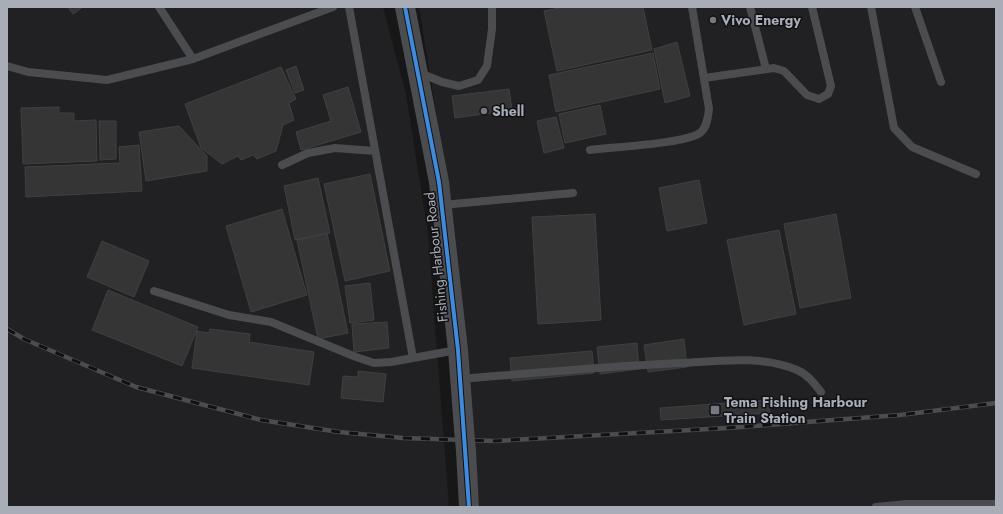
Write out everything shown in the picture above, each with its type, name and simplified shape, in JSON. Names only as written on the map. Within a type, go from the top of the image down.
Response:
[{"type":"street","name":"Fishing Harbour Road","points":[[405,7],[439,182],[442,205],[458,350],[466,450],[468,500]]},
{"type":"lane","points":[[159,7],[194,59]]},
{"type":"lane","points":[[7,66],[28,72],[107,80],[194,59],[333,7]]},
{"type":"lane","points":[[349,7],[413,358]]},
{"type":"lane","points":[[418,73],[442,82],[459,86],[478,80],[487,66],[492,29],[492,7]]},
{"type":"lane","points":[[590,150],[682,140],[700,133],[706,123],[709,109],[692,7]]},
{"type":"lane","points":[[750,7],[766,69]]},
{"type":"lane","points":[[704,78],[774,68],[784,71],[807,95],[819,99],[828,94],[830,86],[812,7]]},
{"type":"lane","points":[[871,7],[894,128],[912,147],[976,174]]},
{"type":"lane","points":[[915,7],[941,82]]},
{"type":"lane","points":[[282,166],[308,153],[335,148],[375,151]]},
{"type":"lane","points":[[442,205],[573,193]]},
{"type":"lane","points":[[154,291],[229,315],[271,322],[374,363],[458,350]]},
{"type":"lane","points":[[460,379],[637,365],[731,361],[766,362],[797,370],[812,380],[821,392]]},
{"type":"lane","points":[[876,507],[907,504],[996,504]]},
{"type":"shaded area","points":[[7,7],[383,7],[406,94],[428,234],[449,507],[7,507]]},
{"type":"shaded area","points":[[419,7],[996,7],[996,507],[479,507],[471,390],[454,224]]},
{"type":"building","points":[[68,7],[83,7],[73,14]]},
{"type":"building","points":[[564,7],[643,7],[652,50],[557,71],[544,11]]},
{"type":"building","points":[[677,42],[690,96],[665,103],[654,49]]},
{"type":"building","points":[[653,53],[660,89],[556,112],[549,75]]},
{"type":"building","points":[[296,66],[304,90],[295,93],[286,70]]},
{"type":"building","points":[[281,67],[296,99],[289,103],[294,120],[283,125],[276,151],[257,159],[253,155],[241,160],[238,156],[222,164],[201,148],[185,104]]},
{"type":"building","points":[[348,87],[361,132],[301,150],[296,132],[331,121],[323,95]]},
{"type":"building","points":[[509,89],[512,110],[455,118],[452,96]]},
{"type":"building","points":[[600,105],[606,134],[565,143],[559,114]]},
{"type":"building","points":[[59,107],[59,113],[74,113],[74,121],[96,120],[97,161],[23,164],[21,108]]},
{"type":"building","points":[[556,117],[564,148],[544,153],[537,121]]},
{"type":"building","points":[[99,121],[116,121],[116,159],[100,160]]},
{"type":"building","points":[[179,126],[207,156],[207,171],[146,181],[139,132]]},
{"type":"building","points":[[139,145],[142,191],[26,197],[25,167],[120,163],[119,147]]},
{"type":"building","points":[[370,174],[390,271],[345,281],[324,184]]},
{"type":"building","points":[[318,178],[330,233],[295,240],[284,186]]},
{"type":"building","points":[[699,180],[707,223],[667,231],[659,188]]},
{"type":"building","points":[[282,209],[307,295],[251,312],[226,226]]},
{"type":"building","points":[[595,214],[601,320],[538,324],[532,217]]},
{"type":"building","points":[[836,214],[851,298],[800,308],[784,224]]},
{"type":"building","points":[[779,230],[796,314],[744,325],[727,240]]},
{"type":"building","points":[[327,233],[348,333],[318,339],[297,240]]},
{"type":"building","points":[[102,241],[149,261],[134,297],[87,277]]},
{"type":"building","points":[[370,283],[374,320],[350,323],[345,286]]},
{"type":"building","points":[[108,290],[198,327],[182,366],[92,330]]},
{"type":"building","points":[[387,322],[389,348],[354,352],[352,324]]},
{"type":"building","points":[[210,329],[250,334],[249,342],[314,352],[309,385],[192,368],[197,331],[209,333]]},
{"type":"building","points":[[684,339],[687,367],[648,372],[644,345]]},
{"type":"building","points":[[637,343],[639,369],[600,374],[597,347]]},
{"type":"building","points":[[592,351],[594,373],[512,381],[510,358]]},
{"type":"building","points":[[358,371],[386,374],[383,402],[341,398],[343,376],[358,377]]},
{"type":"building","points":[[769,400],[770,413],[661,420],[660,408]]},
{"type":"railway","points":[[7,329],[24,339],[136,387],[261,420],[339,432],[403,438],[495,441],[727,428],[900,415],[996,403]]},
{"type":"cycle path","points":[[405,7],[439,182],[458,350],[469,507]]},
{"type":"place","name":"Vivo Energy","points":[[713,20]]},
{"type":"place","name":"Shell","points":[[484,111]]},
{"type":"place","name":"Tema Fishing Harbour Train Station","points":[[715,410]]}]
